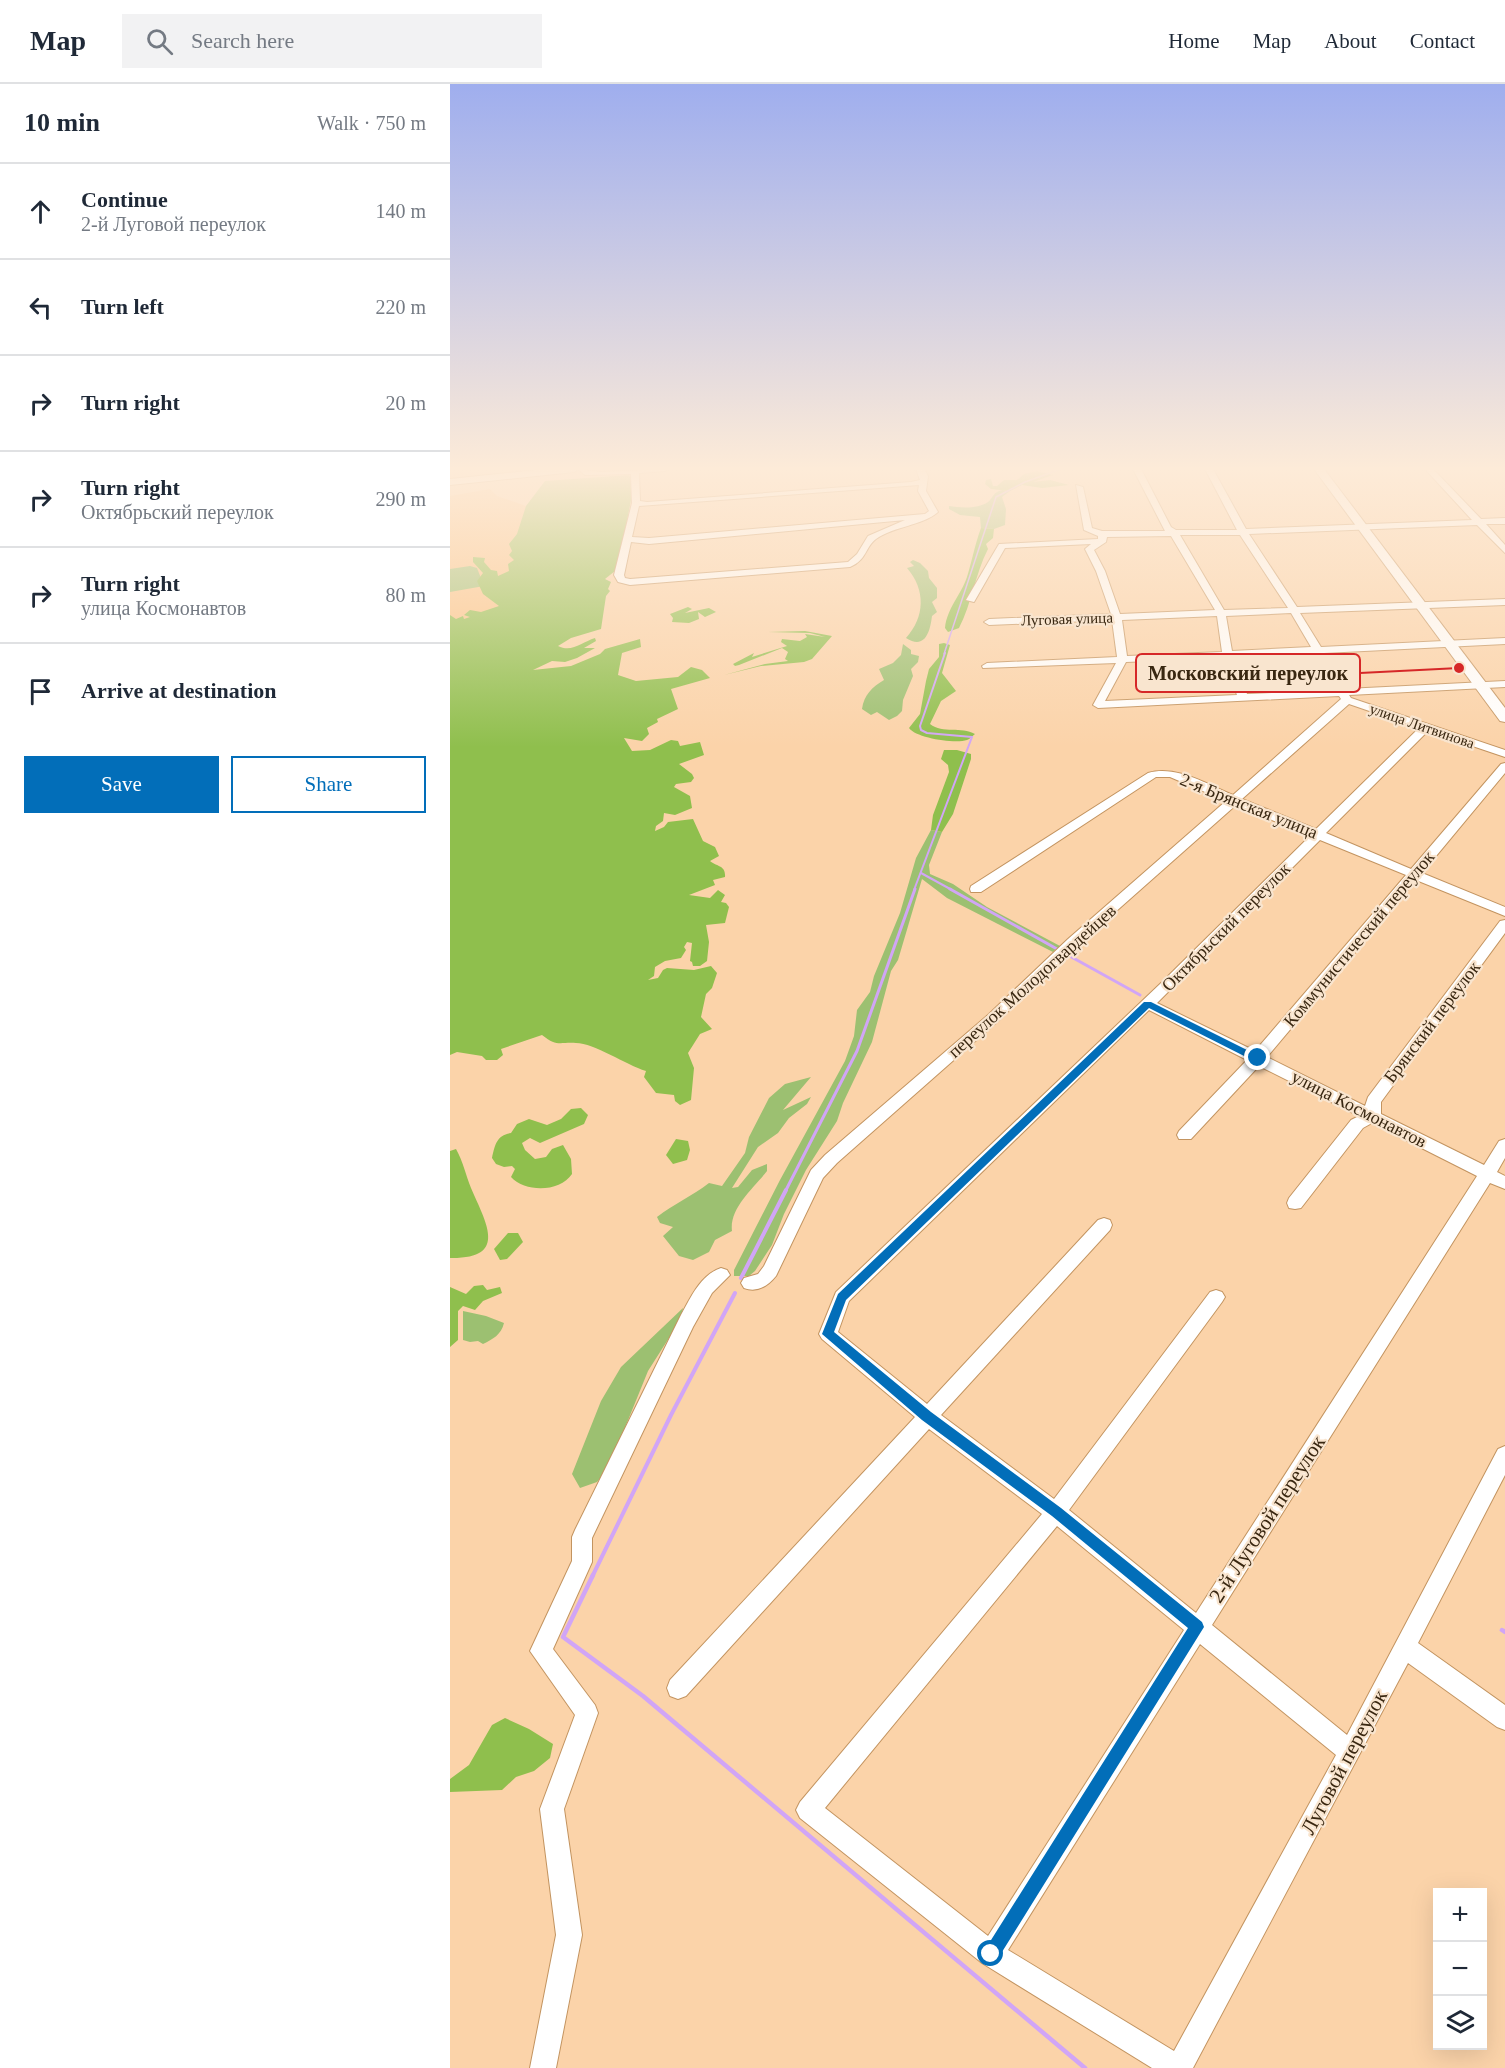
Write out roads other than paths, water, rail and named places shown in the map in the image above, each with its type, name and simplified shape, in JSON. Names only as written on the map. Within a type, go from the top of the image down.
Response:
[{"type":"main road","points":[[1391,562],[1505,718]]},
{"type":"street","points":[[622,562],[619,575],[621,580],[636,582],[846,564],[852,562]]},
{"type":"street","points":[[971,600],[993,562]]},
{"type":"street","points":[[1098,562],[1117,618],[1123,658],[1098,705],[1345,696],[1505,684]]},
{"type":"street","points":[[1191,562],[1221,613],[1227,654],[1243,698]]},
{"type":"street","points":[[1262,562],[1345,696]]},
{"type":"street","name":"Луговая улица","points":[[989,621],[1505,602]]},
{"type":"street","points":[[987,666],[1505,641]]},
{"type":"street","name":"улица Литвинова","points":[[1345,696],[1425,728],[1505,754]]},
{"type":"street","name":"переулок Молодогвардейцев","points":[[750,1283],[763,1280],[770,1271],[817,1174],[831,1159],[916,1086],[1073,942],[1234,800],[1345,696]]},
{"type":"street","name":"Октябрьский переулок","points":[[927,1416],[828,1334],[842,1297],[1148,1004],[1425,728]]},
{"type":"street","name":"Коммунистический переулок","points":[[1185,1135],[1258,1058],[1505,766]]},
{"type":"street","name":"2-я Брянская улица","points":[[976,889],[1160,772],[1172,774],[1505,912]]},
{"type":"street","name":"Брянский переулок","points":[[1373,1116],[1374,1101],[1505,924]]},
{"type":"street","name":"улица Космонавтов","points":[[1148,1004],[1496,1179]]},
{"type":"street","points":[[1295,1203],[1357,1124],[1373,1116]]},
{"type":"street","name":"2-й Луговой переулок","points":[[991,1954],[1197,1627],[1496,1179],[1505,1145]]},
{"type":"street","points":[[678,1688],[1104,1225]]},
{"type":"street","points":[[543,2068],[569,1935],[552,1809],[587,1713],[540,1651],[582,1562],[582,1537],[686,1322],[706,1288],[720,1275]]},
{"type":"street","points":[[1178,2068],[991,1954],[808,1810],[1056,1512],[1216,1297]]},
{"type":"street","points":[[927,1416],[1056,1512],[1350,1752]]},
{"type":"street","name":"Луговой переулок","points":[[1178,2068],[1350,1752],[1505,1455]]},
{"type":"street","points":[[1405,1647],[1505,1719]]},
{"type":"waterway","points":[[944,654],[975,562]]},
{"type":"waterway","points":[[914,890],[972,737],[927,733],[921,730],[920,726],[945,653]]},
{"type":"waterway","points":[[921,873],[952,890]]},
{"type":"waterway","points":[[785,1192],[857,1051],[915,889]]},
{"type":"waterway","points":[[950,889],[1057,949]]},
{"type":"waterway","points":[[1066,954],[1140,995]]},
{"type":"waterway","points":[[741,1278],[786,1190]]},
{"type":"waterway","points":[[592,1577],[671,1415],[735,1293]]},
{"type":"waterway","points":[[593,1575],[563,1637],[643,1696],[1085,2068]]},
{"type":"place","name":"Московский переулок","points":[[1459,668]]}]
